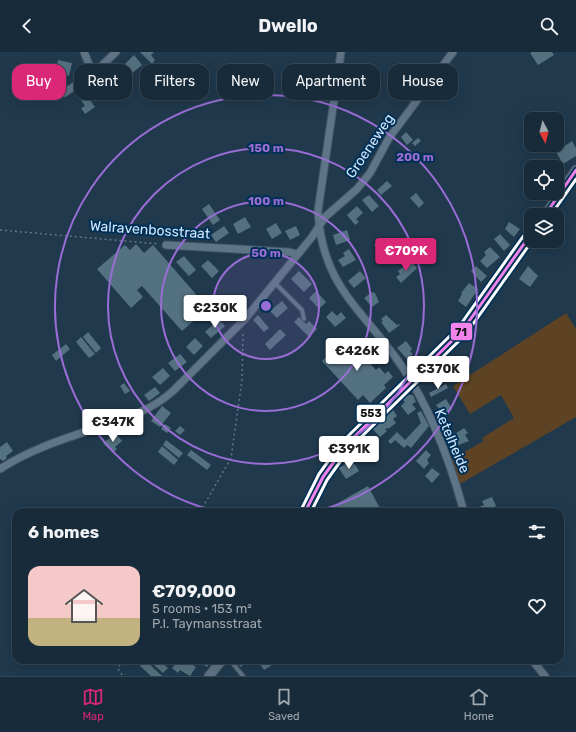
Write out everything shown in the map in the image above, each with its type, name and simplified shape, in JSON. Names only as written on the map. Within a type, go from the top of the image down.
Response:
[{"type":"street","points":[[84,52],[88,64]]},
{"type":"street","points":[[103,64],[116,52]]},
{"type":"street","name":"Ketelheide","points":[[341,52],[318,211],[319,226],[324,251],[332,273],[346,297],[401,365],[432,422],[453,470],[463,508]]},
{"type":"street","name":"Groeneweg","points":[[0,469],[40,449],[142,412],[161,402],[243,321],[312,237],[325,217],[357,189],[370,173],[389,138],[453,52]]},
{"type":"street","points":[[550,208],[576,170]]},
{"type":"street","name":"Walravenbosstraat","points":[[166,244],[289,252],[297,254]]},
{"type":"street","points":[[307,508],[323,477],[346,445],[462,331],[524,244]]},
{"type":"street","points":[[209,676],[219,664]]},
{"type":"street","points":[[535,664],[545,676]]},
{"type":"lane","points":[[274,282],[302,310],[304,319]]},
{"type":"lane","points":[[233,664],[243,676]]},
{"type":"path","name":"Walravenbosstraat","points":[[0,230],[166,244]]},
{"type":"path","points":[[202,508],[231,458],[242,380],[243,321]]},
{"type":"path","points":[[120,664],[118,668],[123,676]]},
{"type":"shaded area","points":[[566,313],[576,329],[576,417],[460,484],[452,459],[484,441],[482,438],[514,418],[501,395],[470,414],[453,386]]},
{"type":"building","points":[[140,52],[154,52],[151,55],[155,60],[152,64]]},
{"type":"building","points":[[552,52],[554,55],[538,65],[530,53]]},
{"type":"building","points":[[134,55],[141,64],[132,73],[132,64],[125,64]]},
{"type":"building","points":[[58,60],[72,63],[69,76],[66,75],[66,64],[57,64]]},
{"type":"building","points":[[81,100],[90,100],[95,107],[85,114],[81,108],[85,106]]},
{"type":"building","points":[[406,132],[413,140],[407,145],[401,137]]},
{"type":"building","points":[[418,138],[421,141],[415,146],[412,143]]},
{"type":"building","points":[[572,141],[576,148],[576,156],[564,163],[564,160],[561,160],[556,152],[564,152],[564,146]]},
{"type":"building","points":[[387,181],[392,186],[381,195],[377,190]]},
{"type":"building","points":[[416,193],[424,203],[419,208],[410,198]]},
{"type":"building","points":[[369,195],[379,206],[372,212],[362,200]]},
{"type":"building","points":[[209,204],[220,220],[213,225],[202,209]]},
{"type":"building","points":[[357,206],[363,213],[356,219],[359,222],[355,225],[347,215]]},
{"type":"building","points":[[245,217],[251,227],[238,234],[233,224]]},
{"type":"building","points":[[509,222],[520,229],[514,237],[505,229]]},
{"type":"building","points":[[276,223],[282,233],[272,239],[266,229]]},
{"type":"building","points":[[224,226],[229,233],[216,242],[211,235]]},
{"type":"building","points":[[296,226],[300,235],[290,240],[285,231]]},
{"type":"building","points":[[347,230],[350,240],[336,245],[333,235]]},
{"type":"building","points":[[500,234],[510,245],[504,251],[494,239]]},
{"type":"building","points":[[380,239],[389,247],[391,245],[395,249],[388,258],[374,245]]},
{"type":"building","points":[[136,244],[144,253],[153,245],[208,308],[182,331],[142,286],[137,290],[143,297],[131,308],[97,269],[125,245],[130,250]]},
{"type":"building","points":[[490,247],[500,257],[487,268],[480,261],[486,255],[484,252]]},
{"type":"building","points":[[349,249],[356,260],[343,267],[338,260],[345,256],[343,253]]},
{"type":"building","points":[[184,256],[196,270],[189,276],[176,262]]},
{"type":"building","points":[[208,260],[219,271],[212,278],[201,266]]},
{"type":"building","points":[[411,261],[417,268],[401,283],[396,277],[400,274],[398,271]]},
{"type":"building","points":[[476,266],[487,276],[481,282],[471,271]]},
{"type":"building","points":[[528,266],[538,276],[530,287],[519,279]]},
{"type":"building","points":[[299,271],[312,284],[304,292],[291,279]]},
{"type":"building","points":[[360,271],[366,278],[354,288],[348,281]]},
{"type":"building","points":[[469,283],[478,289],[466,307],[458,301],[462,294],[461,293]]},
{"type":"building","points":[[316,291],[326,302],[319,309],[309,298]]},
{"type":"building","points":[[372,292],[375,293],[379,302],[372,307],[364,298]]},
{"type":"building","points":[[282,301],[288,308],[277,318],[270,311]]},
{"type":"building","points":[[226,305],[235,315],[229,320],[220,311]]},
{"type":"building","points":[[214,311],[218,317],[215,319],[210,314]]},
{"type":"building","points":[[332,311],[337,316],[341,312],[346,318],[335,327],[326,317]]},
{"type":"building","points":[[258,315],[269,328],[264,332],[253,320]]},
{"type":"building","points":[[386,315],[397,325],[400,325],[389,333],[381,322],[383,321],[381,319]]},
{"type":"building","points":[[299,317],[306,324],[309,321],[317,329],[309,337],[294,322]]},
{"type":"building","points":[[219,319],[225,326],[211,338],[205,332]]},
{"type":"building","points":[[280,329],[286,335],[270,350],[265,344]]},
{"type":"building","points":[[88,332],[101,348],[96,353],[83,337]]},
{"type":"building","points":[[81,337],[95,354],[89,358],[76,342]]},
{"type":"building","points":[[195,338],[203,346],[194,355],[186,347]]},
{"type":"building","points":[[346,338],[376,370],[379,367],[385,374],[388,371],[393,377],[384,385],[386,388],[370,403],[363,395],[358,400],[322,361]]},
{"type":"building","points":[[406,341],[412,349],[410,351],[413,354],[407,359],[397,348]]},
{"type":"building","points":[[66,344],[70,349],[56,361],[52,355]]},
{"type":"building","points":[[180,354],[187,362],[175,371],[168,363]]},
{"type":"building","points":[[163,368],[170,376],[160,385],[152,377]]},
{"type":"building","points":[[124,383],[130,391],[125,394],[120,386]]},
{"type":"building","points":[[446,384],[448,388],[431,397],[429,393]]},
{"type":"building","points":[[155,387],[160,393],[149,401],[144,395]]},
{"type":"building","points":[[406,395],[413,395],[416,402],[412,404],[416,409],[408,415],[401,406],[405,402],[402,399]]},
{"type":"building","points":[[446,399],[452,409],[444,415],[436,405]]},
{"type":"building","points":[[162,406],[171,413],[160,427],[151,421]]},
{"type":"building","points":[[393,410],[397,416],[393,419],[396,423],[388,429],[385,429],[387,431],[380,437],[371,427]]},
{"type":"building","points":[[421,411],[429,426],[411,448],[407,445],[404,448],[395,440],[391,444],[388,441],[397,432],[405,440],[421,423],[417,413]]},
{"type":"building","points":[[165,424],[171,428],[167,433],[161,429]]},
{"type":"building","points":[[180,426],[185,430],[180,435],[175,431]]},
{"type":"building","points":[[464,428],[468,433],[465,435],[469,441],[456,446],[450,434],[452,432],[455,434]]},
{"type":"building","points":[[116,434],[122,441],[115,447],[117,449],[113,453],[103,443]]},
{"type":"building","points":[[369,436],[375,443],[363,455],[356,448]]},
{"type":"building","points":[[166,440],[183,453],[179,458],[163,445]]},
{"type":"building","points":[[7,442],[13,451],[6,456],[7,458],[3,461],[0,459],[0,447]]},
{"type":"building","points":[[162,446],[178,460],[174,465],[158,452]]},
{"type":"building","points":[[191,450],[211,465],[207,470],[187,455]]},
{"type":"building","points":[[426,450],[431,455],[427,460],[429,463],[424,469],[416,461]]},
{"type":"building","points":[[352,460],[359,471],[346,479],[339,468]]},
{"type":"building","points":[[432,468],[440,474],[432,483],[425,476]]},
{"type":"building","points":[[368,486],[380,508],[331,508]]},
{"type":"building","points":[[492,497],[496,506],[492,508],[477,508],[484,505],[482,501]]},
{"type":"building","points":[[142,664],[149,664],[162,676],[151,676],[140,666]]},
{"type":"building","points":[[153,664],[164,664],[168,668],[163,673]]},
{"type":"building","points":[[175,664],[192,664],[196,667],[190,676],[180,670],[178,673],[172,668]]},
{"type":"building","points":[[202,664],[209,664],[207,667]]},
{"type":"building","points":[[260,664],[271,664],[272,665],[264,670]]},
{"type":"transit line","name":"71","points":[[550,208],[576,170]]},
{"type":"transit line","points":[[556,208],[576,179]]},
{"type":"transit line","name":"553","points":[[302,508],[319,474],[342,442],[458,328],[524,235]]},
{"type":"transit line","name":"71","points":[[307,508],[323,477],[346,445],[462,331],[524,244]]},
{"type":"transit line","points":[[313,508],[327,480],[350,448],[466,334],[527,248]]}]
